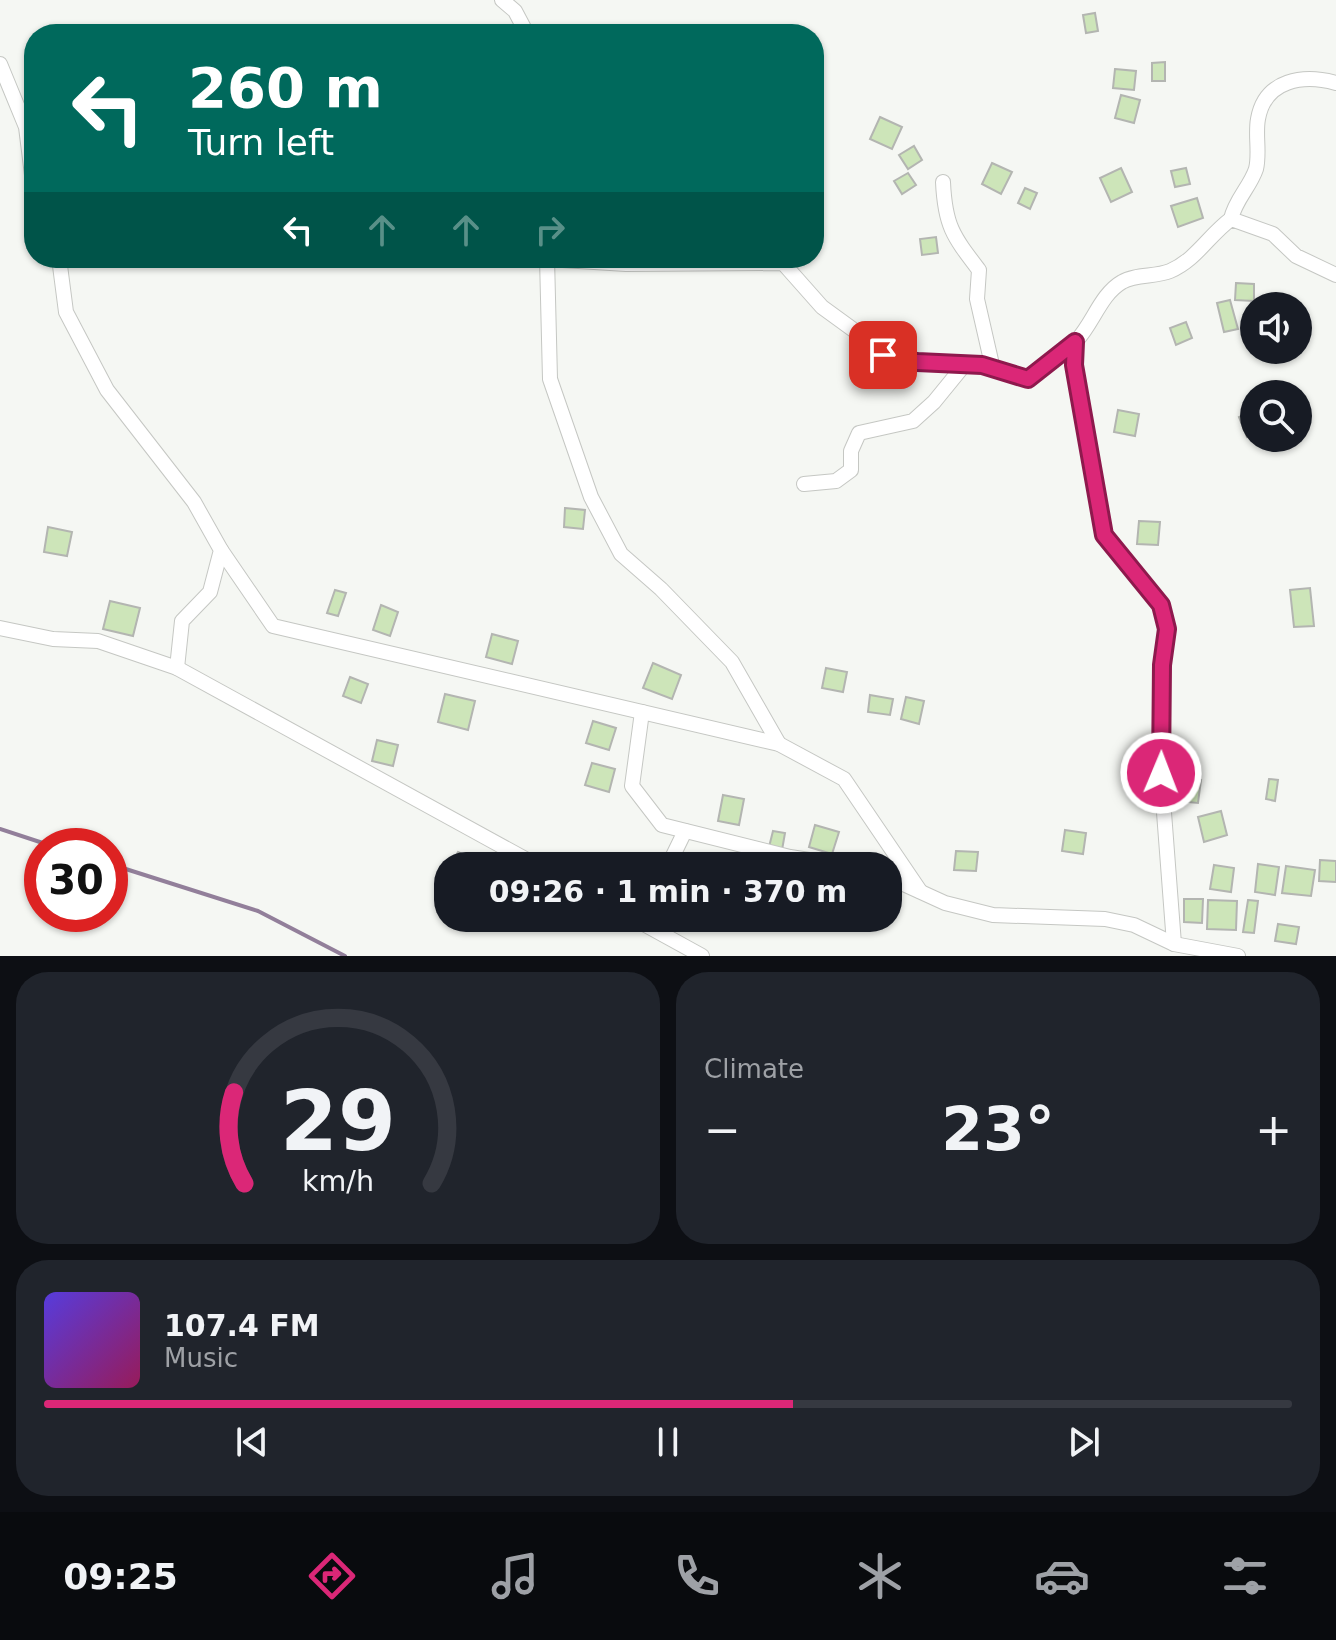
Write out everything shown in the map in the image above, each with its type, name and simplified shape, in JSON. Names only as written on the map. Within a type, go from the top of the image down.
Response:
[{"type":"street","points":[[502,0],[515,11],[522,24]]},
{"type":"street","points":[[0,64],[24,119]]},
{"type":"street","points":[[787,268],[822,307],[883,355],[917,362],[965,364],[1028,379],[1075,342],[1105,299],[1123,281],[1171,271],[1194,257],[1212,232],[1231,219],[1257,166],[1258,117],[1268,95],[1292,79],[1315,77],[1336,83]]},
{"type":"street","points":[[943,182],[944,214],[955,237],[979,270],[977,299],[993,369]]},
{"type":"street","points":[[1231,219],[1273,234],[1296,256],[1336,275]]},
{"type":"street","points":[[60,268],[66,312],[107,390],[194,502],[221,550],[273,626],[779,744],[844,779],[920,891]]},
{"type":"street","points":[[545,268],[550,379],[591,497],[621,554],[661,589],[732,662],[779,744]]},
{"type":"street","points":[[1075,342],[1074,365],[1104,535],[1161,605],[1167,629],[1162,665],[1161,773],[1174,944]]},
{"type":"street","points":[[804,484],[836,481],[851,470],[851,451],[859,433],[913,421],[934,402],[965,364]]},
{"type":"street","points":[[177,668],[182,621],[210,592],[221,550]]},
{"type":"street","points":[[0,628],[53,639],[98,641],[177,668],[512,852]]},
{"type":"street","points":[[642,712],[632,786],[662,825],[770,852]]},
{"type":"street","points":[[675,852],[685,831]]},
{"type":"street","points":[[902,883],[945,903],[993,915],[1105,919],[1134,925],[1174,944],[1238,956]]},
{"type":"street","points":[[658,932],[702,956]]},
{"type":"building","points":[[1095,13],[1098,31],[1086,33],[1083,15]]},
{"type":"building","points":[[1165,62],[1165,81],[1152,81],[1152,63]]},
{"type":"building","points":[[1115,69],[1136,71],[1134,90],[1113,88]]},
{"type":"building","points":[[1121,95],[1140,100],[1134,123],[1115,118]]},
{"type":"building","points":[[880,117],[902,127],[892,149],[870,139]]},
{"type":"building","points":[[914,146],[922,160],[908,169],[899,155]]},
{"type":"building","points":[[992,163],[1012,172],[1001,194],[982,184]]},
{"type":"building","points":[[1121,168],[1132,192],[1111,202],[1100,178]]},
{"type":"building","points":[[1186,168],[1190,184],[1175,187],[1171,171]]},
{"type":"building","points":[[908,173],[916,185],[902,194],[894,181]]},
{"type":"building","points":[[1025,188],[1037,193],[1030,209],[1018,203]]},
{"type":"building","points":[[1197,198],[1203,218],[1178,227],[1171,206]]},
{"type":"building","points":[[936,237],[938,253],[922,255],[920,239]]},
{"type":"building","points":[[1236,283],[1254,284],[1254,292],[1240,292],[1240,300],[1235,300]]},
{"type":"building","points":[[1230,300],[1238,329],[1224,332],[1217,303]]},
{"type":"building","points":[[1186,322],[1192,338],[1176,345],[1170,328]]},
{"type":"building","points":[[1118,410],[1139,414],[1135,436],[1114,432]]},
{"type":"building","points":[[565,508],[585,510],[583,529],[564,527]]},
{"type":"building","points":[[1139,521],[1160,522],[1158,545],[1137,544]]},
{"type":"building","points":[[48,527],[72,532],[67,556],[44,552]]},
{"type":"building","points":[[1310,588],[1314,626],[1294,627],[1290,590]]},
{"type":"building","points":[[335,590],[346,593],[338,616],[327,613]]},
{"type":"building","points":[[110,601],[140,608],[133,636],[103,629]]},
{"type":"building","points":[[381,605],[398,612],[390,636],[373,630]]},
{"type":"building","points":[[492,634],[518,641],[512,664],[486,657]]},
{"type":"building","points":[[653,663],[681,675],[672,699],[643,688]]},
{"type":"building","points":[[826,668],[847,672],[843,692],[822,688]]},
{"type":"building","points":[[350,677],[368,684],[361,703],[343,696]]},
{"type":"building","points":[[445,694],[475,701],[468,730],[438,722]]},
{"type":"building","points":[[870,695],[893,699],[890,715],[868,712]]},
{"type":"building","points":[[906,697],[924,701],[919,724],[901,719]]},
{"type":"building","points":[[593,721],[616,728],[609,750],[586,743]]},
{"type":"building","points":[[377,740],[398,745],[393,766],[372,761]]},
{"type":"building","points":[[592,763],[615,769],[609,792],[585,785]]},
{"type":"building","points":[[1181,778],[1201,780],[1198,803],[1178,801]]},
{"type":"building","points":[[1269,779],[1278,780],[1275,801],[1266,799]]},
{"type":"building","points":[[723,795],[744,799],[739,825],[718,821]]},
{"type":"building","points":[[1221,811],[1227,835],[1204,842],[1198,817]]},
{"type":"building","points":[[815,825],[839,832],[833,852],[809,847]]},
{"type":"building","points":[[1065,830],[1086,833],[1083,854],[1062,851]]},
{"type":"building","points":[[773,831],[785,833],[782,850],[769,847]]},
{"type":"building","points":[[956,851],[978,852],[976,871],[954,870]]},
{"type":"building","points":[[1320,860],[1336,861],[1336,882],[1319,881]]},
{"type":"building","points":[[1258,864],[1279,867],[1275,895],[1255,892]]},
{"type":"building","points":[[1214,865],[1234,868],[1231,892],[1210,889]]},
{"type":"building","points":[[1286,866],[1315,870],[1311,896],[1282,893]]},
{"type":"building","points":[[1184,899],[1203,899],[1202,923],[1184,922]]},
{"type":"building","points":[[1208,900],[1237,901],[1236,930],[1207,929]]},
{"type":"building","points":[[1248,900],[1258,901],[1254,933],[1243,932]]},
{"type":"building","points":[[1278,924],[1299,927],[1296,944],[1275,941]]},
{"type":"waterway","points":[[0,829],[24,837]]},
{"type":"waterway","points":[[128,870],[258,911],[345,956]]},
{"type":"route","points":[[883,355],[917,362],[982,365],[1028,379],[1075,342],[1074,365],[1104,535],[1161,605],[1167,629],[1162,665],[1161,773]]}]
